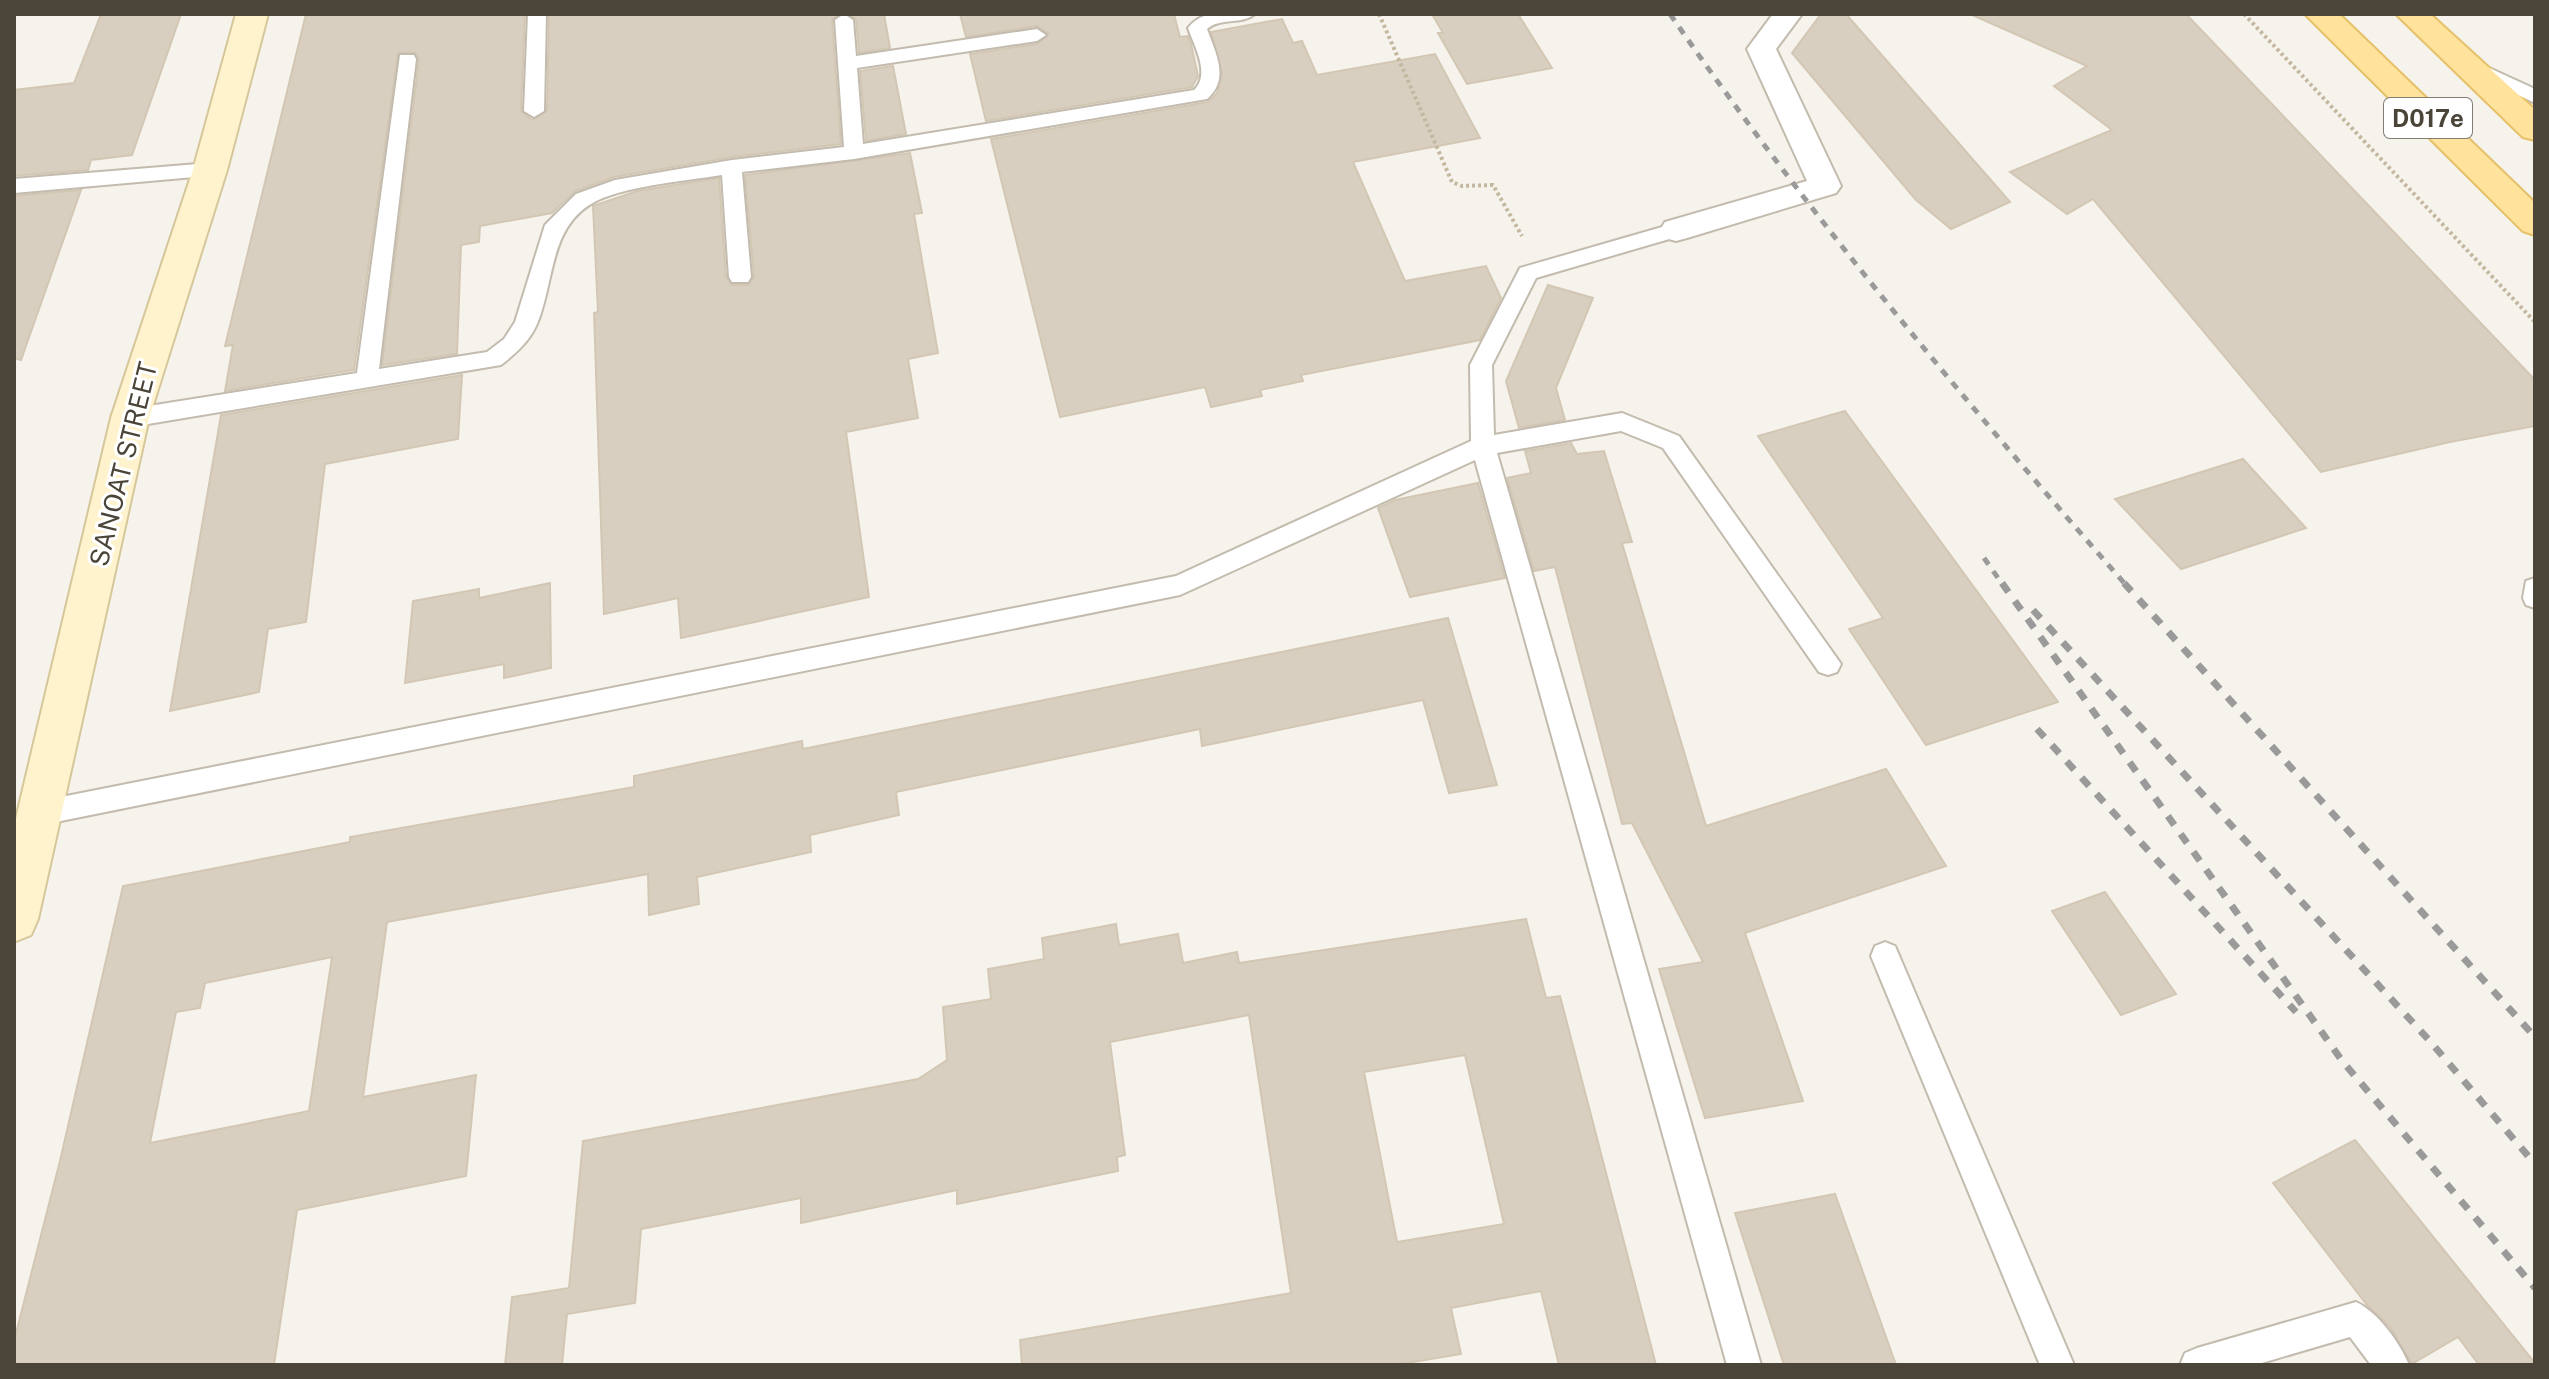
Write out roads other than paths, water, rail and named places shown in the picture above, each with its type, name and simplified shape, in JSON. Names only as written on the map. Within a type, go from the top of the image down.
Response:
[{"type":"main road","name":"SANOAT STREET","points":[[14,919],[130,418],[210,170],[252,14]]},
{"type":"main road","name":"D017e","points":[[2321,14],[2535,223]]},
{"type":"main road","name":"D017e","points":[[2412,14],[2535,129]]},
{"type":"street","points":[[1676,230],[1825,186],[1761,49],[1788,14]]},
{"type":"lane","points":[[534,111],[537,14]]},
{"type":"lane","points":[[130,418],[493,359],[512,345],[526,323],[555,225],[583,199],[615,187],[732,167],[854,152],[1200,95],[1208,90],[1213,78],[1197,28],[1209,18],[1246,14]]},
{"type":"lane","points":[[844,20],[854,152]]},
{"type":"lane","points":[[848,63],[1037,35]]},
{"type":"lane","points":[[367,379],[407,59]]},
{"type":"lane","points":[[2465,63],[2535,97]]},
{"type":"lane","points":[[732,167],[740,277]]},
{"type":"lane","points":[[14,186],[210,170]]},
{"type":"lane","points":[[1676,230],[1528,273],[1481,365],[1483,446],[1744,1365]]},
{"type":"lane","points":[[41,813],[1180,585],[1483,446],[1622,422],[1671,442],[1828,664]]},
{"type":"lane","points":[[2535,588],[2535,598]]},
{"type":"lane","points":[[1885,956],[2057,1365]]},
{"type":"lane","points":[[2197,1365],[2356,1319],[2392,1365]]},
{"type":"railway","points":[[1670,14],[1833,235],[2006,447],[2126,585]]},
{"type":"railway","points":[[1984,558],[2003,585]]},
{"type":"railway","points":[[2002,583],[2343,1062],[2535,1288]]},
{"type":"railway","points":[[2124,583],[2535,1037]]},
{"type":"railway","points":[[2033,610],[2428,1039],[2535,1164]]},
{"type":"railway","points":[[2037,729],[2296,1012]]}]
